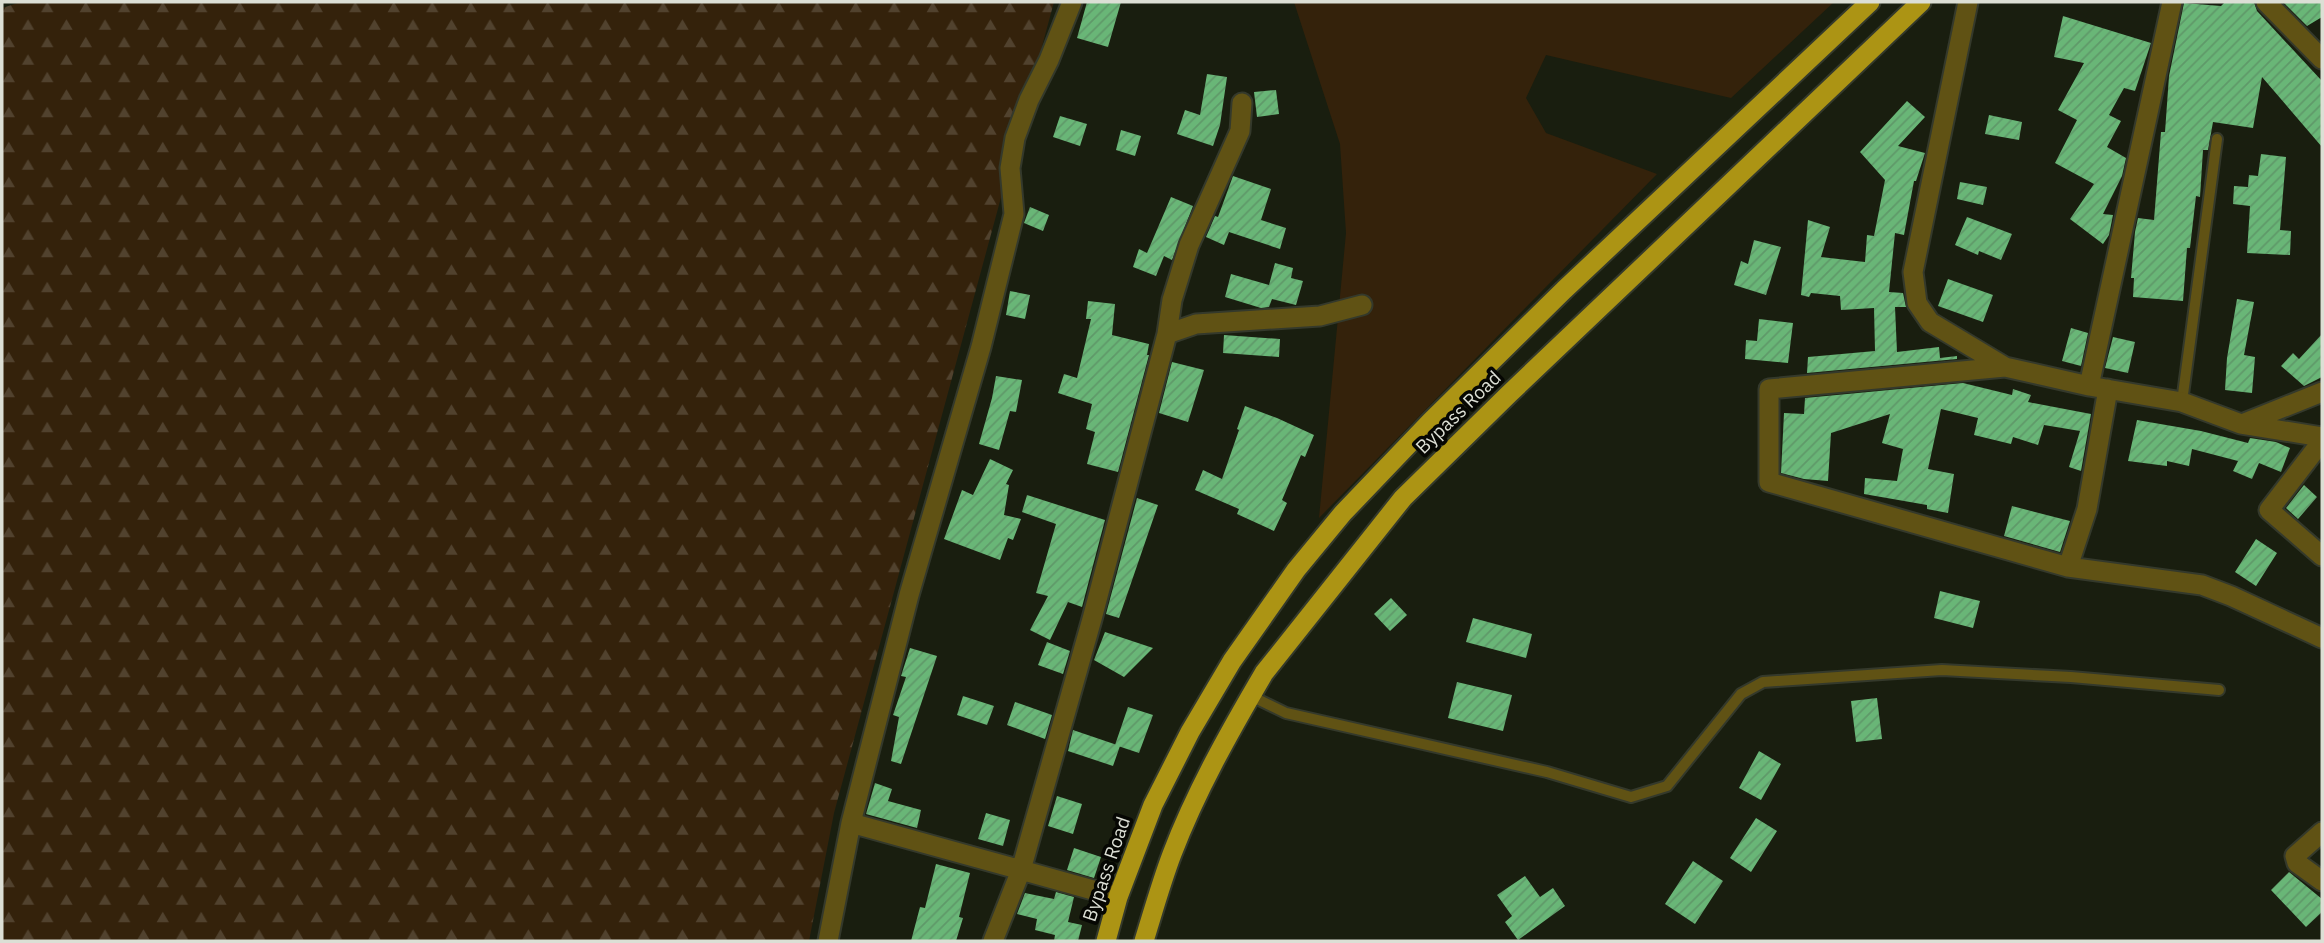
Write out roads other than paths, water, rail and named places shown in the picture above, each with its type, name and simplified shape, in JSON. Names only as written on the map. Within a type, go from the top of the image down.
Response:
[{"type":"highway","name":"Bypass Road","points":[[1106,941],[1118,897],[1153,805],[1190,732],[1232,661],[1296,570],[1343,513],[1430,422],[1564,290],[1870,2]]},
{"type":"highway","name":"Bypass Road","points":[[1144,941],[1171,855],[1197,796],[1264,673],[1403,498],[1921,2]]},
{"type":"highway","points":[[1232,661],[1264,673]]},
{"type":"street","points":[[828,941],[851,823],[909,596],[981,347],[1014,214],[1010,168],[1015,138],[1072,2]]},
{"type":"street","points":[[1968,2],[1913,272],[1917,303],[1930,322],[2005,367]]},
{"type":"street","points":[[2068,567],[2087,509],[2098,388],[2172,2]]},
{"type":"street","points":[[2266,2],[2322,59]]},
{"type":"street","points":[[993,941],[1021,870],[1092,619],[1167,334],[1172,300],[1189,245],[1240,131],[1242,103]]},
{"type":"street","points":[[1167,334],[1196,324],[1320,316],[1362,305]]},
{"type":"street","points":[[2322,556],[2269,510],[2322,439],[2241,425],[2182,402],[2098,388],[2005,367],[1769,389],[1769,482],[2068,567],[2202,586],[2231,596],[2322,638]]},
{"type":"street","points":[[2241,425],[2322,392]]},
{"type":"street","points":[[851,823],[1118,897]]},
{"type":"street","points":[[2322,832],[2295,856],[2297,863],[2322,881]]},
{"type":"lane","points":[[2182,402],[2217,139]]},
{"type":"lane","points":[[1251,696],[1286,713],[1548,772],[1631,797],[1667,786],[1741,694],[1763,682],[1942,670],[2071,677],[2218,691]]}]
